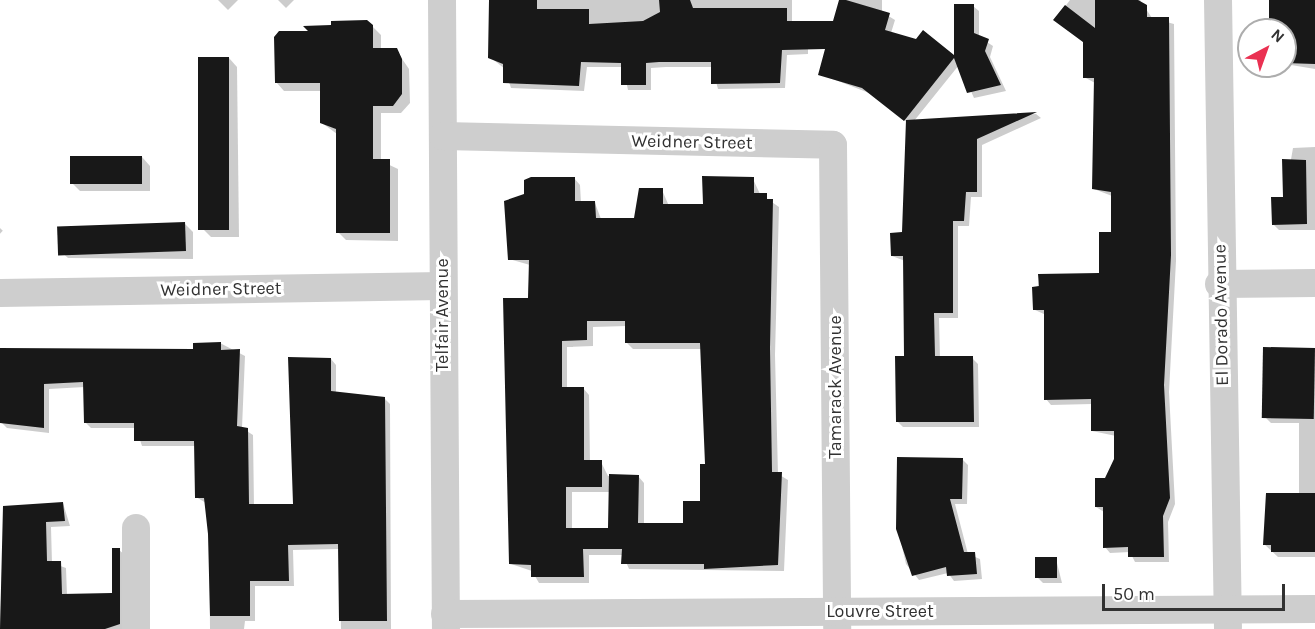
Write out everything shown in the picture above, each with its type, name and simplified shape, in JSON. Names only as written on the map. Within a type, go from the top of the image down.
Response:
[{"type":"street","name":"Telfair Avenue","points":[[442,0],[442,286],[446,622]]},
{"type":"street","name":"El Dorado Avenue","points":[[1218,0],[1219,284],[1228,619]]},
{"type":"street","name":"Weidner Street","points":[[443,136],[833,145]]},
{"type":"street","name":"Tamarack Avenue","points":[[833,145],[837,620]]},
{"type":"street","points":[[1219,284],[1315,284]]},
{"type":"street","name":"Weidner Street","points":[[0,293],[442,286]]},
{"type":"street","points":[[136,528],[136,629]]},
{"type":"street","name":"Louvre Street","points":[[446,622],[1228,619],[1315,609]]},
{"type":"building","points":[[489,0],[537,0],[537,9],[589,9],[589,24],[643,21],[660,12],[659,0],[690,0],[693,8],[787,8],[787,21],[833,21],[839,0],[846,0],[890,13],[885,30],[916,39],[923,30],[954,55],[954,4],[974,4],[974,33],[989,39],[985,51],[1001,85],[967,93],[954,58],[904,121],[862,88],[818,75],[825,49],[782,50],[780,83],[711,84],[711,62],[659,62],[646,63],[646,85],[621,85],[621,63],[581,62],[579,86],[503,83],[503,64],[488,58]]},
{"type":"building","points":[[1095,0],[1138,0],[1147,5],[1147,17],[1169,17],[1171,255],[1164,385],[1170,498],[1163,516],[1164,557],[1128,557],[1128,547],[1103,548],[1103,507],[1095,507],[1095,478],[1105,478],[1114,459],[1114,431],[1091,431],[1091,399],[1044,400],[1044,310],[1033,310],[1032,287],[1039,286],[1038,274],[1099,273],[1099,232],[1111,232],[1111,192],[1092,189],[1094,78],[1083,78],[1083,42],[1053,20],[1065,5],[1095,28]]},
{"type":"building","points":[[1269,0],[1315,0],[1315,64],[1297,63],[1297,18],[1269,18]]},
{"type":"building","points":[[367,20],[373,25],[373,48],[397,48],[402,59],[402,94],[393,106],[373,106],[373,159],[390,159],[390,233],[336,233],[336,129],[320,123],[320,83],[275,83],[274,37],[279,31],[308,31],[303,26],[331,25],[331,21]]},
{"type":"building","points":[[198,57],[229,57],[229,230],[198,230]]},
{"type":"building","points":[[1037,112],[977,139],[977,192],[966,192],[964,221],[953,221],[953,313],[934,313],[935,356],[973,356],[974,422],[896,422],[895,356],[904,356],[903,256],[891,256],[890,233],[902,232],[906,120]]},
{"type":"building","points":[[70,156],[142,156],[142,184],[70,184]]},
{"type":"building","points":[[1282,159],[1306,160],[1307,224],[1272,225],[1271,197],[1283,197]]},
{"type":"building","points":[[702,176],[754,177],[754,193],[767,193],[767,199],[773,199],[770,348],[772,472],[782,472],[778,565],[704,569],[704,564],[621,564],[622,549],[583,549],[584,577],[531,577],[531,565],[509,564],[503,298],[528,298],[529,260],[508,260],[504,201],[524,194],[524,180],[531,177],[575,177],[575,201],[595,201],[596,218],[634,218],[639,188],[663,188],[663,204],[703,204]],"holes":[[[587,321],[625,321],[625,343],[700,343],[705,464],[700,464],[700,501],[683,501],[683,523],[638,523],[639,475],[609,474],[608,528],[566,528],[566,487],[602,487],[602,460],[584,460],[584,387],[562,387],[562,341],[587,340]]]},
{"type":"building","points":[[185,222],[186,251],[58,255],[57,226]]},
{"type":"building","points":[[221,342],[221,350],[240,349],[237,426],[248,428],[249,504],[293,504],[288,357],[331,358],[331,391],[385,397],[387,621],[339,621],[338,544],[288,545],[289,581],[250,581],[250,616],[210,616],[208,534],[204,498],[195,498],[194,441],[134,441],[134,423],[84,423],[83,382],[44,384],[44,428],[0,423],[0,348],[193,349],[193,343]]},
{"type":"building","points":[[1263,347],[1315,348],[1314,419],[1262,418]]},
{"type":"building","points":[[897,457],[963,458],[962,499],[950,499],[964,552],[975,552],[977,574],[947,576],[946,567],[912,576],[896,529]]},
{"type":"building","points":[[1266,493],[1315,493],[1315,552],[1271,552],[1271,545],[1263,545]]},
{"type":"building","points":[[63,502],[65,521],[46,522],[47,561],[61,561],[62,594],[112,593],[112,548],[120,548],[120,624],[105,629],[0,629],[3,506]]},
{"type":"building","points":[[1035,557],[1057,557],[1057,578],[1035,578]]}]
